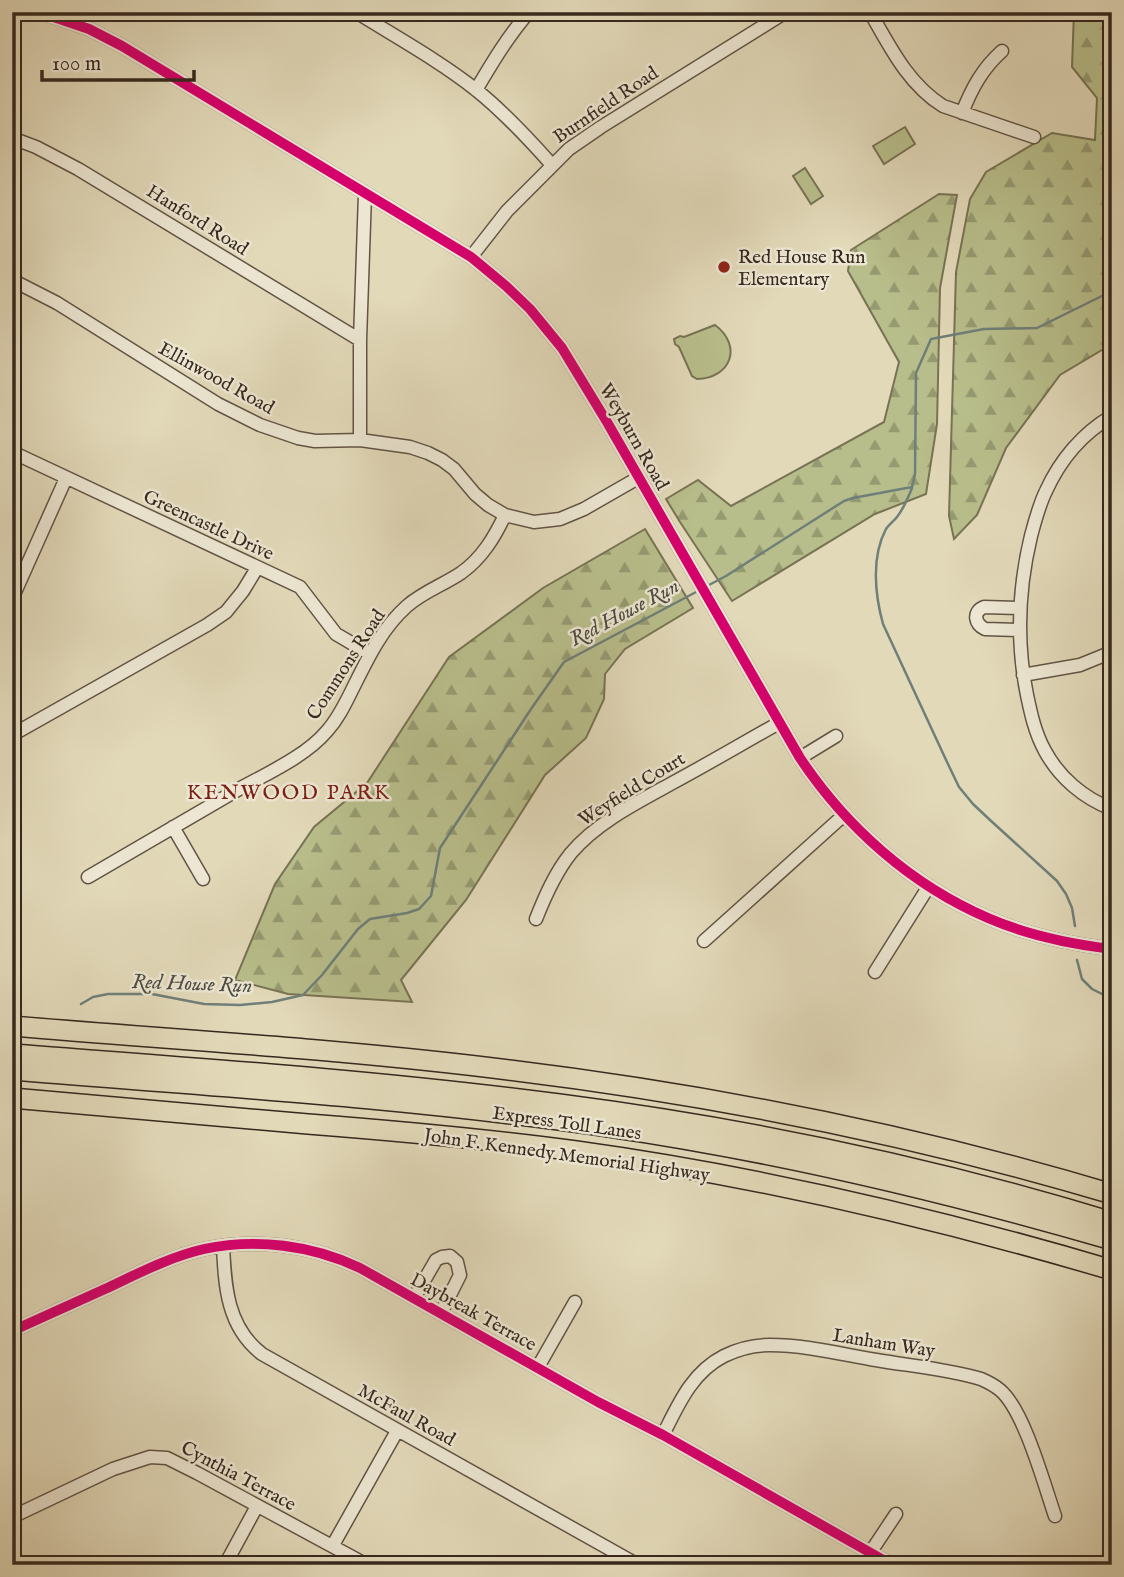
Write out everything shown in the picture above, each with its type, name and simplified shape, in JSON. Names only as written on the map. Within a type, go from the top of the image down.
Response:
[{"type":"highway","points":[[12,1026],[416,1059],[614,1084],[754,1107],[866,1130],[1006,1164],[1112,1194]]},
{"type":"highway","name":"Express Toll Lanes","points":[[12,1054],[397,1086],[614,1112],[749,1135],[875,1161],[1008,1193],[1112,1222]]},
{"type":"highway","name":"Express Toll Lanes","points":[[12,1070],[388,1101],[609,1127],[737,1148],[845,1170],[977,1202],[1112,1240]]},
{"type":"highway","name":"John F. Kennedy Memorial Highway","points":[[12,1098],[463,1137],[577,1151],[691,1169],[818,1194],[1018,1242],[1112,1270]]},
{"type":"street","name":"Weyburn Road","points":[[40,12],[89,29],[122,46],[471,257],[487,270],[530,309],[562,348],[800,758],[815,781],[844,815],[882,851],[929,886],[986,917],[1052,939],[1112,949]]},
{"type":"street","points":[[356,12],[477,90],[552,165]]},
{"type":"street","points":[[477,90],[515,28],[530,12]]},
{"type":"street","name":"Burnfield Road","points":[[471,257],[507,212],[552,165],[583,138],[786,12]]},
{"type":"street","points":[[870,12],[902,66],[931,99],[943,106],[1034,137]]},
{"type":"street","points":[[962,113],[983,71],[1002,51]]},
{"type":"street","name":"Hanford Road","points":[[12,138],[78,169],[360,340]]},
{"type":"street","points":[[360,440],[365,194]]},
{"type":"street","name":"Ellinwood Road","points":[[12,281],[57,303],[218,404],[260,425],[315,441],[360,440],[410,447],[428,453],[454,469],[475,494],[505,515],[534,522],[559,519],[584,509],[638,478]]},
{"type":"street","points":[[1112,416],[1076,445],[1058,468],[1045,493],[1027,553],[1019,608],[1023,675],[1035,727],[1043,748],[1074,787],[1112,809]]},
{"type":"street","name":"Greencastle Drive","points":[[12,452],[300,587],[336,634],[370,654]]},
{"type":"street","points":[[12,599],[66,478]]},
{"type":"street","name":"Commons Road","points":[[88,877],[283,765],[318,740],[342,709],[384,633],[407,606],[477,560],[505,515]]},
{"type":"street","points":[[12,735],[219,617],[243,591],[257,568]]},
{"type":"street","points":[[1019,608],[984,607],[976,614],[976,621],[985,629],[1019,631]]},
{"type":"street","points":[[1023,675],[1080,665],[1112,652]]},
{"type":"street","name":"Weyfield Court","points":[[536,919],[560,868],[580,843],[598,827],[779,723]]},
{"type":"street","points":[[800,758],[836,736]]},
{"type":"street","points":[[704,942],[844,815]]},
{"type":"street","points":[[173,827],[203,879]]},
{"type":"street","points":[[875,972],[929,886]]},
{"type":"street","name":"Daybreak Terrace","points":[[12,1331],[167,1261],[202,1250],[255,1244],[280,1245],[323,1253],[360,1268],[892,1565]]},
{"type":"street","name":"McFaul Road","points":[[223,1246],[231,1309],[240,1331],[262,1354],[638,1565]]},
{"type":"street","points":[[414,1298],[436,1260],[450,1256],[457,1262],[460,1275],[440,1313]]},
{"type":"street","points":[[538,1367],[575,1302]]},
{"type":"street","name":"Lanham Way","points":[[663,1435],[685,1392],[701,1372],[724,1356],[750,1347],[799,1347],[958,1374],[985,1381],[1008,1398],[1024,1428],[1055,1516]]},
{"type":"street","points":[[333,1545],[397,1431]]},
{"type":"street","name":"Cynthia Terrace","points":[[12,1517],[113,1469],[154,1456],[174,1461],[367,1565]]},
{"type":"street","points":[[225,1565],[257,1506]]},
{"type":"street","points":[[862,1565],[897,1514]]},
{"type":"green space","points":[[1074,12],[1112,12],[1112,344],[1060,375],[1006,448],[977,515],[954,539],[949,516],[956,272],[970,199],[986,172],[1052,133],[1095,140],[1097,98],[1072,67]]},
{"type":"green space","points":[[905,127],[915,144],[884,164],[873,146]]},
{"type":"green space","points":[[805,168],[823,196],[811,204],[793,176]]},
{"type":"green space","points":[[939,194],[957,195],[940,288],[937,424],[926,494],[875,514],[732,601],[666,499],[698,480],[731,506],[884,422],[899,362],[848,271],[851,250]]},
{"type":"green space","points":[[715,325],[729,342],[729,360],[718,373],[697,379],[692,376],[674,339]]},
{"type":"green space","points":[[645,529],[693,608],[625,649],[605,674],[604,699],[586,738],[545,775],[466,900],[401,980],[412,1002],[288,994],[235,980],[275,884],[314,827],[367,783],[449,657],[543,588]]},
{"type":"waterway","name":"Red House Run","points":[[707,586],[844,501],[912,487],[915,474],[916,373],[931,339],[984,329],[1037,328],[1112,291]]},
{"type":"waterway","points":[[912,488],[902,510],[886,529],[878,552],[876,589],[883,624],[959,787],[973,804],[1057,881],[1072,908],[1075,926]]},
{"type":"waterway","name":"Red House Run","points":[[81,1004],[93,997],[108,994],[152,994],[204,1004],[240,1005],[303,995],[358,929],[370,919],[419,909],[431,896],[440,848],[564,662],[698,591]]},
{"type":"waterway","points":[[1077,960],[1082,979],[1092,989],[1112,999]]},
{"type":"cycle path","points":[[39,12],[89,29],[122,46],[471,257],[506,286],[530,309],[562,348],[800,758],[859,830],[882,852],[933,889],[988,918],[1033,934],[1112,949]]},
{"type":"cycle path","points":[[12,1331],[153,1266],[204,1249],[264,1244],[323,1254],[360,1268],[892,1565]]},
{"type":"place","name":"Red House Run Elementary","points":[[724,267]]},
{"type":"district","name":"KENWOOD PARK","points":[[289,792]]}]
